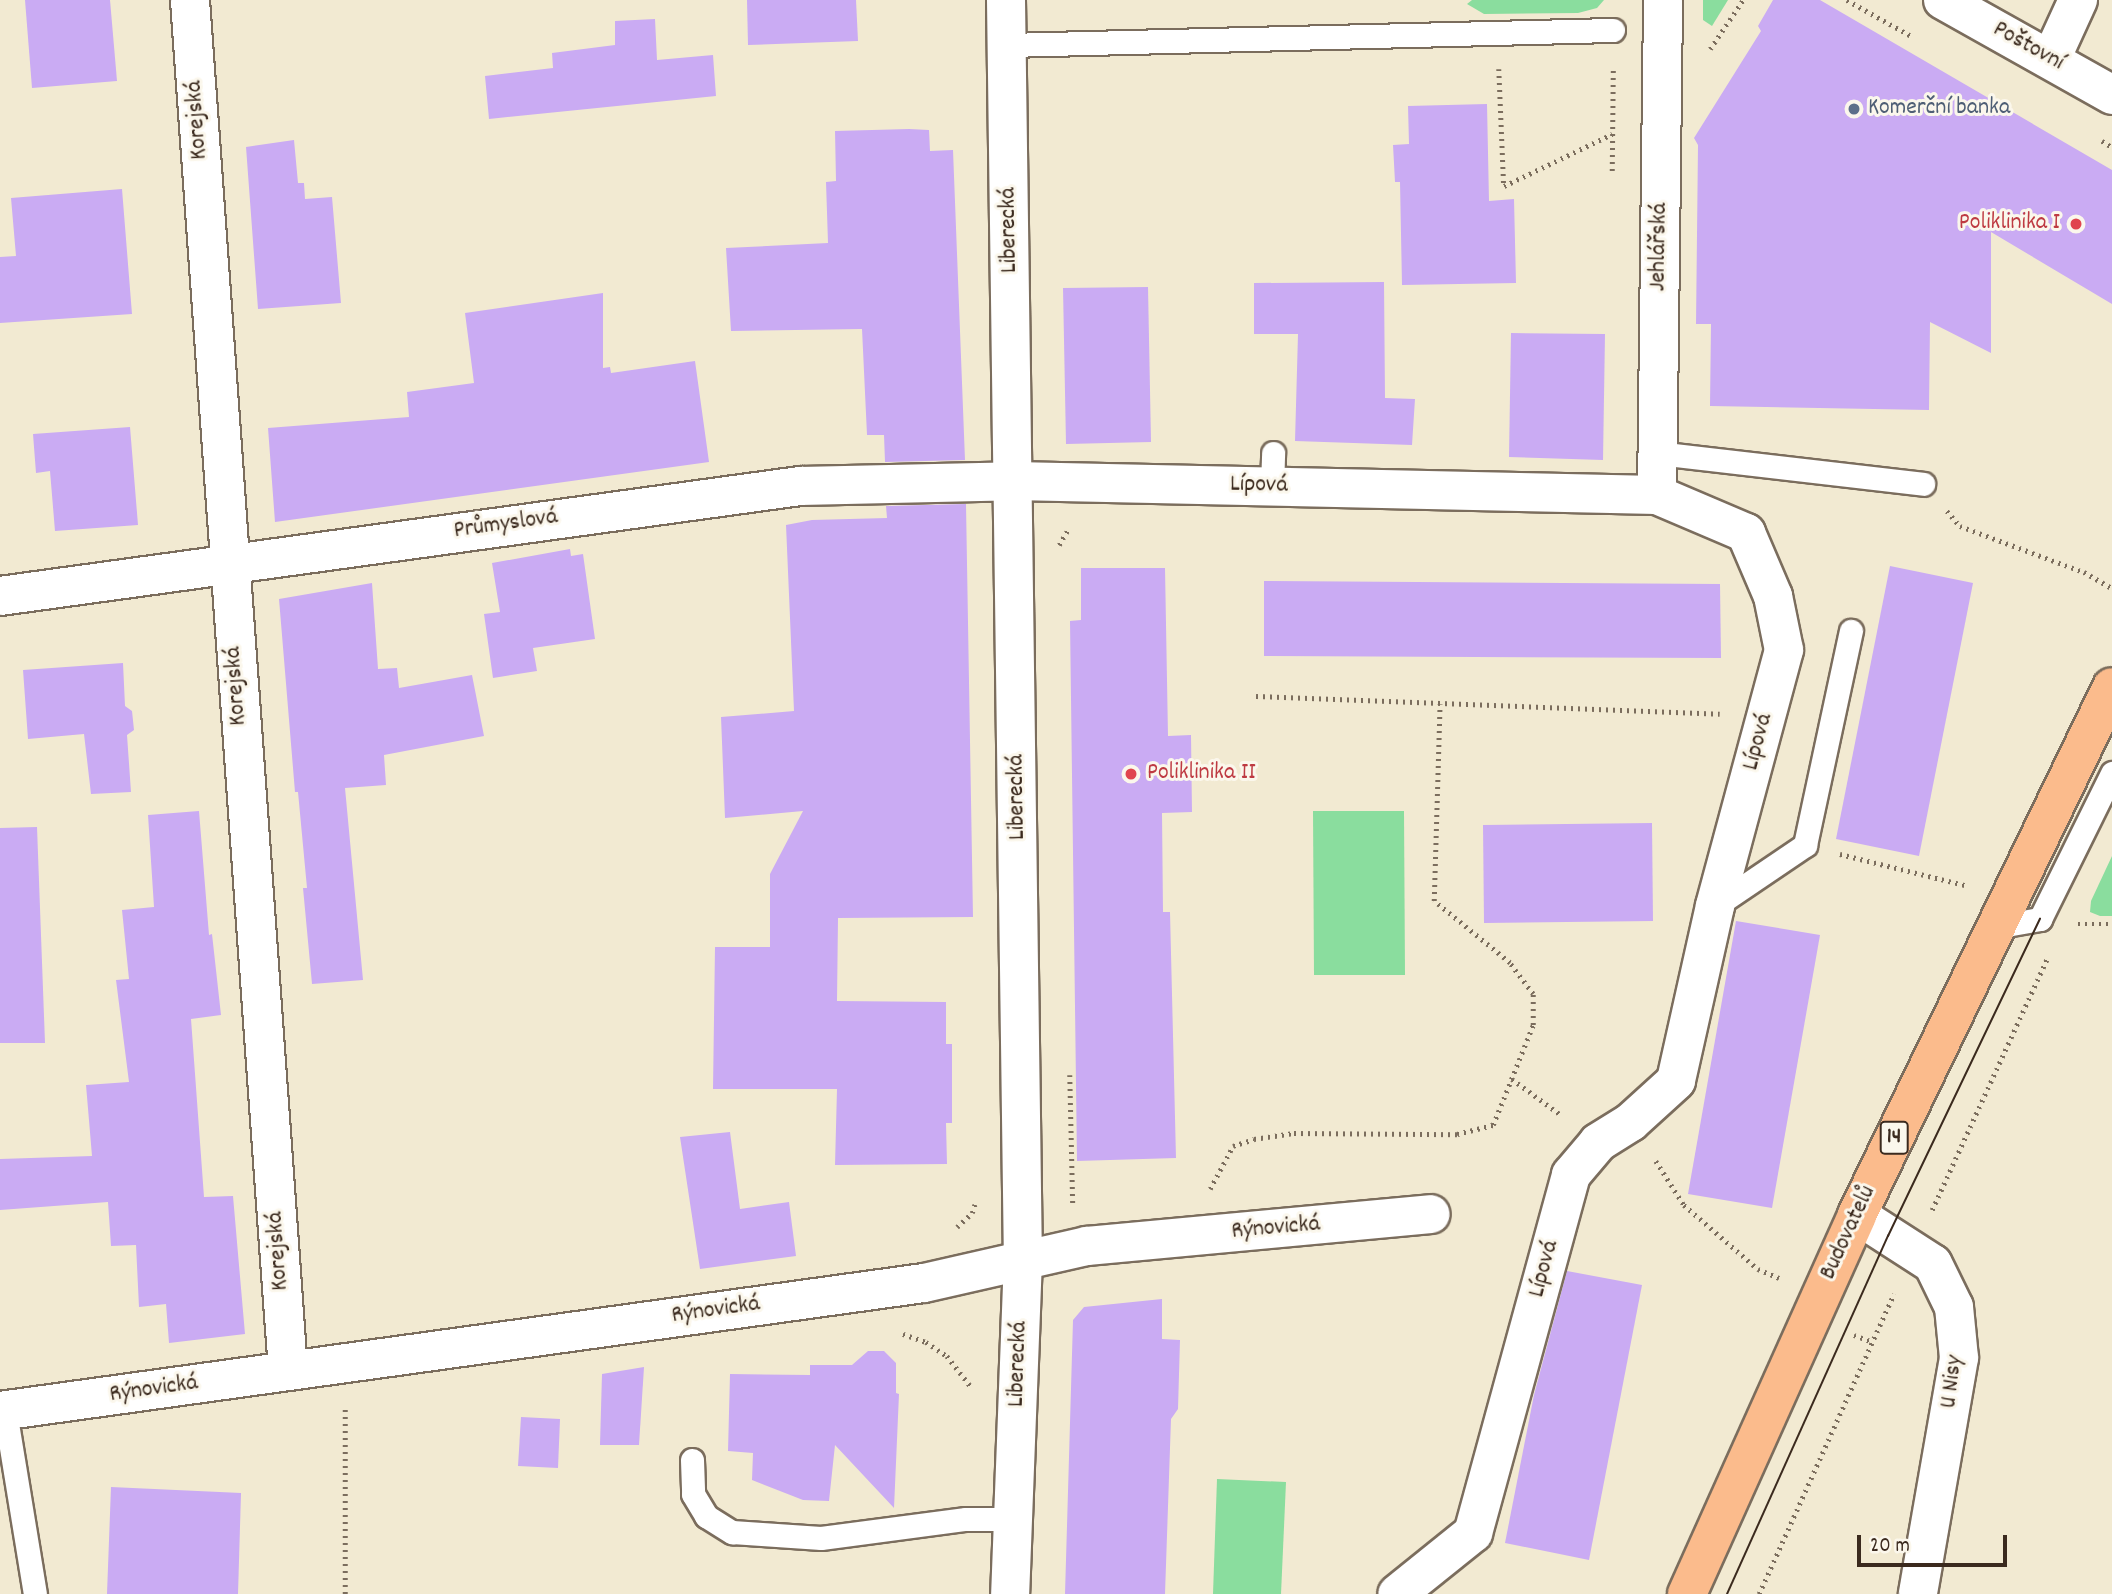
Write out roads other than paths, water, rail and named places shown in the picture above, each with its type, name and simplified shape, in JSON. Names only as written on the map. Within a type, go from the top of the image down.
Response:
[{"type":"main road","name":"Budovatelů","points":[[1687,1594],[1857,1214],[2112,687]]},
{"type":"street","name":"Korejská","points":[[190,0],[228,563],[288,1371]]},
{"type":"street","name":"Jehlářská","points":[[1657,495],[1663,0]]},
{"type":"street","name":"Poštovní","points":[[1943,0],[2112,95]]},
{"type":"street","points":[[2051,59],[2078,0]]},
{"type":"street","name":"Liberecká","points":[[1008,2],[1023,1259],[1010,1594]]},
{"type":"street","name":"Lípová","points":[[1014,481],[1273,470],[1657,495],[1746,533],[1773,596],[1784,650],[1715,906],[1676,1081],[1631,1122],[1598,1143],[1571,1175],[1472,1533],[1397,1594]]},
{"type":"street","name":"Průmyslová","points":[[0,596],[800,486],[1014,481]]},
{"type":"street","name":"Rýnovická","points":[[3,1411],[924,1283],[1087,1246],[1431,1214]]},
{"type":"street","name":"U Nisy","points":[[1857,1214],[1933,1264],[1954,1307],[1959,1358],[1918,1594]]},
{"type":"lane","points":[[1007,45],[1613,30]]},
{"type":"lane","points":[[1657,453],[1923,484]]},
{"type":"lane","points":[[1715,906],[1805,845],[1851,631]]},
{"type":"lane","points":[[1995,927],[2040,919],[2112,774]]},
{"type":"lane","points":[[3,1411],[35,1594]]},
{"type":"lane","points":[[692,1460],[693,1494],[706,1516],[732,1532],[821,1538],[966,1519],[1013,1519]]},
{"type":"tram line","points":[[1727,1594],[1888,1236],[2040,919]]},
{"type":"place","name":"Komerční banka","points":[[1854,109]]},
{"type":"place","name":"Poliklinika I","points":[[2076,224]]},
{"type":"place","name":"Poliklinika II","points":[[1131,774]]}]
